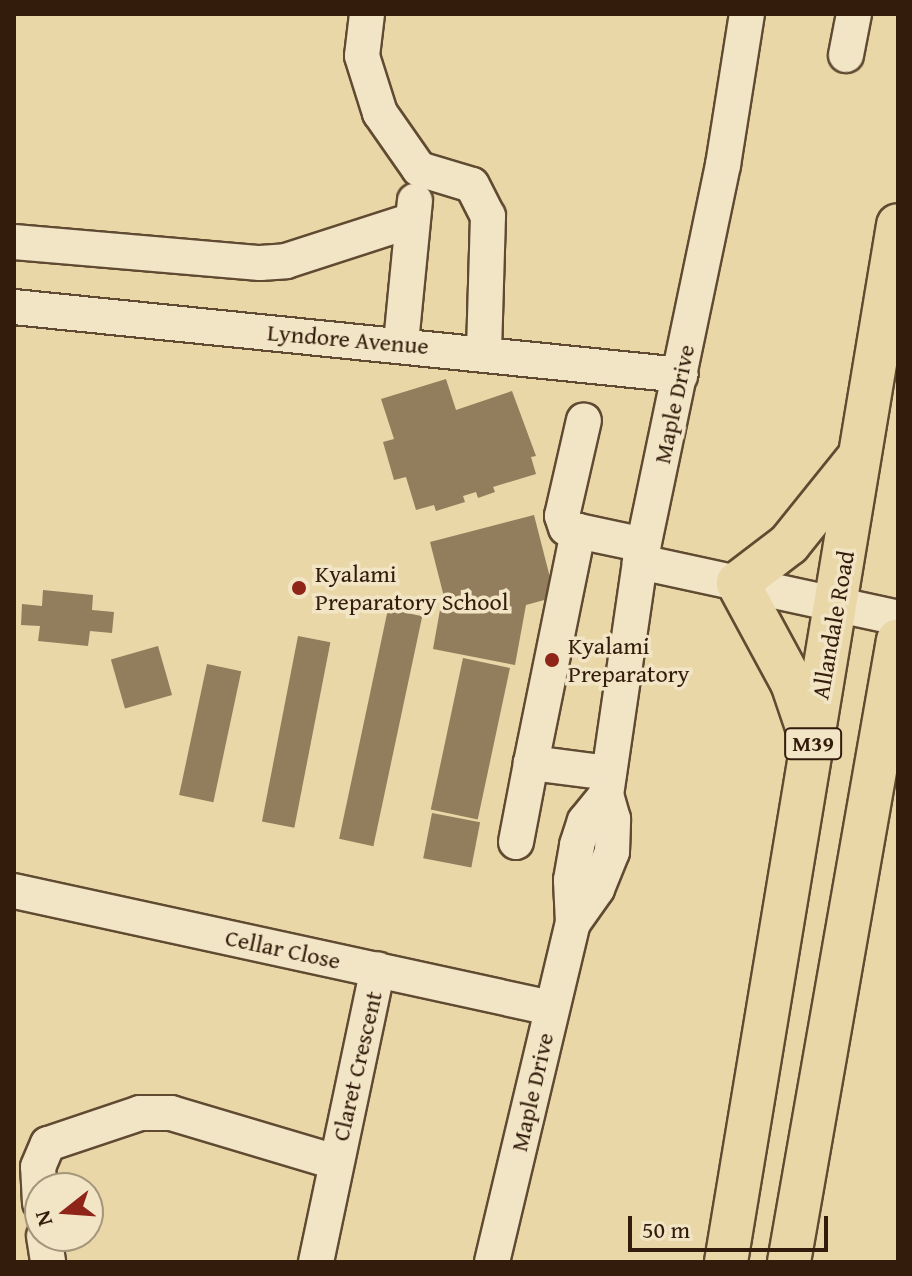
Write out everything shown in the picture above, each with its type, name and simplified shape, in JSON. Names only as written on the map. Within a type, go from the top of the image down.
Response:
[{"type":"main road","name":"Allandale Road","points":[[726,1262],[898,225]]},
{"type":"main road","points":[[813,745],[792,683],[738,583],[789,544],[862,453]]},
{"type":"main road","name":"M39","points":[[789,1262],[898,640]]},
{"type":"street","points":[[367,14],[362,56],[370,91],[419,169],[401,343]]},
{"type":"street","name":"Maple Drive","points":[[492,1262],[573,923],[571,880],[577,845],[585,821],[608,784],[642,554],[681,375],[747,14]]},
{"type":"street","points":[[846,55],[854,14]]},
{"type":"street","points":[[419,169],[472,185],[488,216],[484,352]]},
{"type":"street","points":[[14,242],[260,263],[286,261],[413,220]]},
{"type":"street","name":"Lyndore Avenue","points":[[14,307],[401,343],[681,375]]},
{"type":"street","points":[[584,420],[562,521],[578,531],[642,554],[738,583],[898,618]]},
{"type":"street","points":[[516,842],[578,531]]},
{"type":"street","points":[[531,763],[608,784]]},
{"type":"street","name":"Cellar Close","points":[[14,891],[551,1008]]},
{"type":"street","name":"Claret Crescent","points":[[316,1262],[378,969]]},
{"type":"street","name":"Claret Crescent","points":[[38,1172],[48,1144],[140,1113],[171,1113],[335,1162]]},
{"type":"building","points":[[446,379],[456,410],[512,391],[536,456],[531,457],[536,474],[493,487],[495,492],[478,498],[476,492],[463,496],[465,502],[436,511],[434,505],[416,510],[406,477],[394,480],[383,442],[394,439],[381,399]]},
{"type":"building","points":[[534,515],[555,597],[526,605],[515,665],[433,649],[443,593],[430,542]]},
{"type":"building","points":[[43,590],[93,595],[92,610],[114,612],[112,633],[90,631],[88,646],[38,641],[40,626],[21,625],[22,604],[42,606]]},
{"type":"building","points":[[388,609],[422,616],[373,846],[339,839]]},
{"type":"building","points":[[298,636],[330,642],[294,828],[262,822]]},
{"type":"building","points":[[158,646],[172,695],[125,709],[111,660]]},
{"type":"building","points":[[463,658],[510,668],[478,820],[431,810]]},
{"type":"building","points":[[207,664],[241,671],[213,802],[179,795]]},
{"type":"building","points":[[432,813],[480,822],[471,868],[423,858]]},
{"type":"place","name":"Kyalami Preparatory School","points":[[299,588]]},
{"type":"place","name":"Kyalami Preparatory","points":[[552,660]]}]
